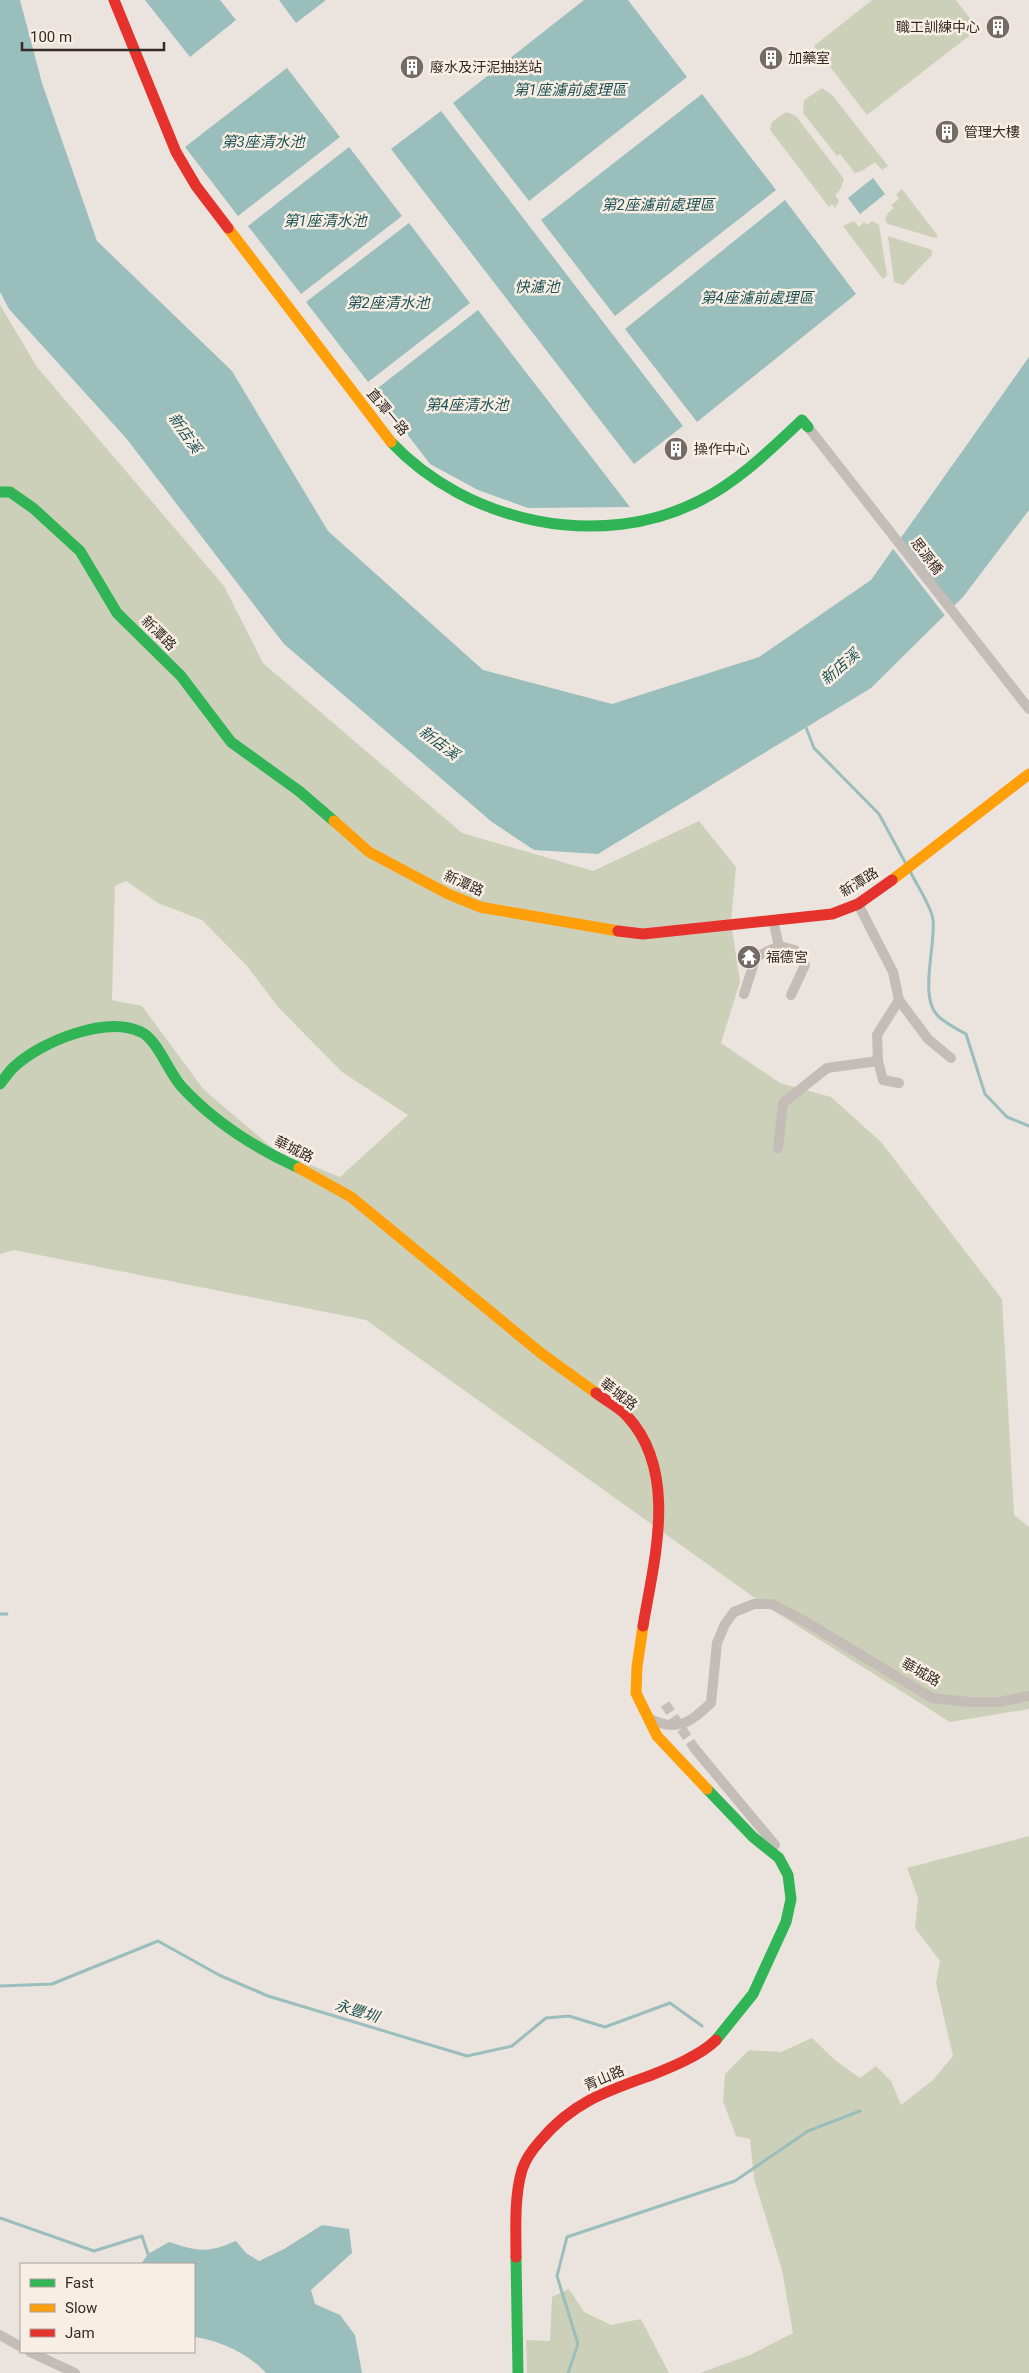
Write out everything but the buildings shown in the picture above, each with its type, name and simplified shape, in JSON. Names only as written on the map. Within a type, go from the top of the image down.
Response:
[{"type":"street","name":"直潭一路","points":[[114,0],[176,152],[196,186],[386,437],[421,471],[476,504],[528,521],[571,527],[620,523],[658,516],[692,504],[752,468],[802,420],[808,427]]},
{"type":"street","name":"思源橋","points":[[808,427],[1026,706]]},
{"type":"street","name":"新潭路","points":[[0,492],[10,492],[33,508],[80,551],[100,580],[117,613],[180,676],[231,742],[299,790],[369,852],[448,894],[480,907],[586,927],[643,934],[832,914],[858,904],[914,864],[1029,774]]},
{"type":"street","points":[[858,904],[893,972],[899,1000],[928,1039],[951,1058]]},
{"type":"street","points":[[773,920],[779,946]]},
{"type":"street","points":[[744,994],[756,956],[779,946],[796,950],[805,965],[791,995]]},
{"type":"street","points":[[899,1000],[877,1034],[878,1061],[883,1080],[899,1083]]},
{"type":"street","name":"華城路","points":[[0,1084],[15,1066],[49,1045],[89,1028],[112,1026],[142,1032],[164,1058],[180,1085],[225,1126],[271,1155],[319,1178],[351,1197],[542,1354],[628,1416],[647,1447],[658,1487],[655,1556],[636,1667],[636,1693],[648,1718],[665,1726],[680,1725],[693,1719],[711,1703],[717,1643],[725,1624],[734,1612],[754,1604],[772,1604],[808,1623],[932,1698],[969,1702],[1000,1702],[1029,1696]]},
{"type":"street","points":[[778,1148],[783,1103],[827,1068],[878,1061]]},
{"type":"street","name":"青山路","points":[[518,2373],[515,2298],[517,2203],[522,2168],[553,2125],[578,2105],[608,2091],[675,2066],[713,2043],[753,1994],[786,1922],[792,1898],[788,1875],[779,1858],[753,1837],[664,1744],[657,1736],[648,1718]]},
{"type":"street","points":[[695,1749],[775,1845]]},
{"type":"street","points":[[0,2335],[20,2346]]},
{"type":"street","points":[[32,2353],[75,2373]]},
{"type":"green space","points":[[872,0],[956,0],[978,29],[867,115],[814,46]]},
{"type":"green space","points":[[822,88],[833,96],[888,166],[882,170],[875,162],[862,171],[855,173],[840,154],[837,156],[803,113],[804,100]]},
{"type":"green space","points":[[786,112],[796,116],[844,179],[840,190],[835,195],[839,201],[835,208],[832,204],[829,207],[770,130],[772,122]]},
{"type":"green space","points":[[902,189],[938,236],[935,238],[888,224],[885,220],[888,213],[894,208],[891,205],[899,199],[896,194]]},
{"type":"green space","points":[[854,221],[859,227],[864,222],[867,225],[872,221],[879,225],[887,275],[883,279],[843,226]]},
{"type":"green space","points":[[888,236],[932,250],[932,255],[903,285],[894,282]]},
{"type":"green space","points":[[0,305],[37,367],[224,586],[263,663],[462,833],[593,871],[699,821],[736,867],[731,922],[740,982],[721,1043],[780,1083],[831,1097],[881,1142],[1002,1299],[1014,1515],[1029,1527],[1029,1709],[950,1722],[769,1608],[366,1320],[14,1250],[0,1254]],"holes":[[[126,881],[158,903],[202,920],[247,966],[278,1007],[342,1072],[408,1115],[340,1177],[276,1151],[204,1090],[142,1006],[112,1000],[115,886]]]},
{"type":"green space","points":[[1029,1836],[1029,2373],[700,2373],[750,2355],[793,2333],[782,2270],[754,2179],[750,2139],[736,2136],[723,2101],[725,2074],[749,2050],[781,2052],[812,2038],[836,2061],[860,2078],[876,2066],[891,2081],[901,2105],[933,2080],[953,2056],[936,1983],[940,1961],[915,1928],[918,1898],[907,1868]]},
{"type":"green space","points":[[569,2289],[584,2312],[611,2325],[641,2319],[669,2373],[527,2373],[526,2340],[550,2341],[552,2297]]},
{"type":"water","name":"新店溪","points":[[0,0],[20,0],[42,83],[97,241],[232,371],[328,531],[483,670],[612,704],[759,657],[871,580],[1029,357],[1029,510],[963,597],[871,688],[598,854],[534,850],[492,822],[284,644],[126,438],[9,309],[0,292]]},
{"type":"water","points":[[145,0],[220,0],[236,20],[190,57]]},
{"type":"water","points":[[279,0],[326,0],[296,23]]},
{"type":"water","name":"第1座濾前處理區","points":[[584,0],[628,0],[687,77],[529,201],[453,103]]},
{"type":"water","name":"第3座清水池","points":[[287,68],[340,137],[238,216],[185,147]]},
{"type":"water","name":"第2座濾前處理區","points":[[702,94],[776,190],[615,316],[541,220]]},
{"type":"water","name":"快濾池","points":[[441,111],[683,426],[634,464],[391,149]]},
{"type":"water","name":"第1座清水池","points":[[349,147],[402,216],[301,294],[248,226]]},
{"type":"water","points":[[873,178],[885,194],[860,214],[848,198]]},
{"type":"water","name":"第4座濾前處理區","points":[[785,200],[856,294],[697,422],[625,329]]},
{"type":"water","name":"第2座清水池","points":[[409,223],[470,303],[368,382],[306,302]]},
{"type":"water","name":"第4座清水池","points":[[478,310],[630,507],[528,508],[478,490],[430,464],[374,391]]},
{"type":"water","points":[[322,2225],[349,2229],[352,2253],[311,2290],[315,2304],[340,2315],[355,2335],[362,2373],[266,2373],[251,2360],[233,2349],[213,2341],[195,2337],[195,2263],[142,2263],[148,2254],[169,2242],[203,2250],[218,2248],[236,2241],[246,2253],[259,2261],[284,2249]]},
{"type":"pier","points":[[899,536],[955,608],[946,617],[891,546]]},
{"type":"waterway","points":[[805,725],[814,748],[879,814],[906,864]]},
{"type":"waterway","points":[[910,871],[927,902],[933,920],[929,971],[930,998],[933,1009],[942,1020],[966,1034],[985,1094],[1007,1117],[1029,1126]]},
{"type":"waterway","points":[[0,1614],[7,1614]]},
{"type":"waterway","name":"永豐圳","points":[[0,1986],[52,1984],[158,1941],[219,1975],[268,1996],[467,2056],[512,2046],[546,2018],[569,2016],[605,2027],[670,2003],[702,2026]]},
{"type":"waterway","points":[[568,2373],[578,2344],[557,2276],[567,2237],[735,2181],[808,2131],[860,2111]]},
{"type":"waterway","points":[[0,2218],[94,2251],[142,2236],[148,2254]]},
{"type":"tunnel","points":[[665,1704],[695,1749]]},
{"type":"traffic: fast","points":[[391,442],[422,470],[457,493],[496,510],[537,521],[579,526],[621,524],[662,516],[701,500],[742,474],[802,420],[808,427]]},
{"type":"traffic: fast","points":[[0,492],[10,492],[33,508],[80,551],[117,613],[181,676],[231,742],[299,791],[334,821]]},
{"type":"traffic: fast","points":[[0,1084],[13,1068],[26,1057],[57,1040],[93,1029],[127,1028],[147,1036],[158,1049],[176,1080],[207,1111],[251,1143],[299,1168]]},
{"type":"traffic: fast","points":[[707,1789],[753,1837],[779,1858],[788,1875],[791,1899],[786,1922],[753,1994],[716,2040]]},
{"type":"traffic: fast","points":[[516,2257],[518,2373]]},
{"type":"traffic: slow","points":[[228,228],[391,442]]},
{"type":"traffic: slow","points":[[892,880],[1029,774]]},
{"type":"traffic: slow","points":[[334,821],[369,852],[448,894],[480,907],[618,931]]},
{"type":"traffic: slow","points":[[299,1168],[351,1197],[542,1354],[596,1393]]},
{"type":"traffic: slow","points":[[643,1626],[637,1667],[636,1693],[657,1736],[707,1789]]},
{"type":"traffic: jam","points":[[114,0],[176,152],[196,186],[228,228]]},
{"type":"traffic: jam","points":[[618,931],[643,934],[832,914],[858,904],[892,880]]},
{"type":"traffic: jam","points":[[596,1393],[627,1416],[643,1438],[653,1463],[658,1490],[659,1517],[643,1626]]},
{"type":"traffic: jam","points":[[516,2257],[516,2213],[519,2180],[525,2162],[540,2141],[564,2117],[590,2100],[684,2061],[702,2051],[716,2040]]},
{"type":"place","name":"職工訓練中心","points":[[998,27]]},
{"type":"place","name":"加藥室","points":[[771,58]]},
{"type":"place","name":"廢水及汙泥抽送站","points":[[412,67]]},
{"type":"place","name":"管理大樓","points":[[947,132]]},
{"type":"place","name":"操作中心","points":[[676,449]]},
{"type":"place","name":"福德宮","points":[[749,957]]}]
